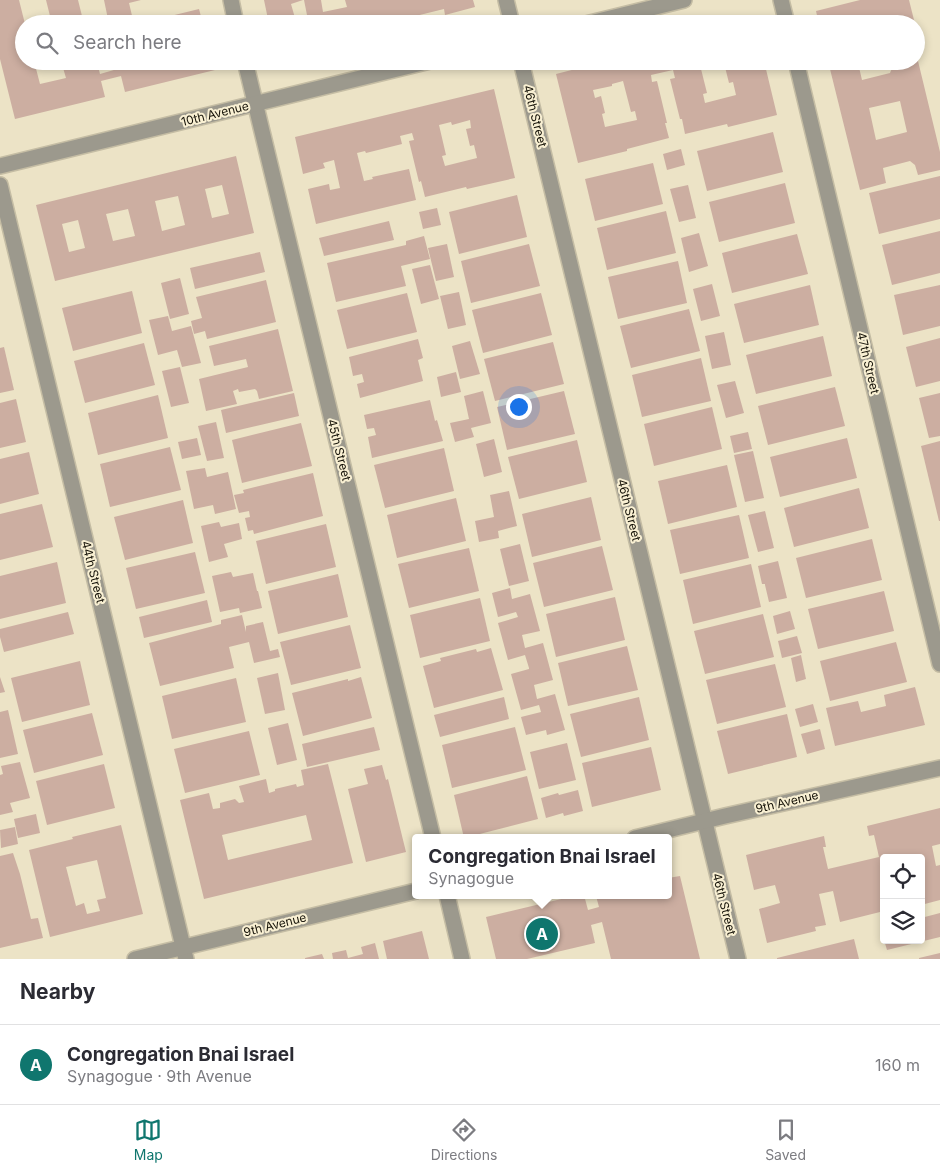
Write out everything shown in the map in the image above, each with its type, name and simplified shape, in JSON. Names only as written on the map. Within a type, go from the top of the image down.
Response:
[{"type":"street","points":[[231,0],[234,15]]},
{"type":"street","points":[[506,0],[510,15]]},
{"type":"street","points":[[623,15],[684,0]]},
{"type":"street","points":[[782,0],[785,15]]},
{"type":"street","name":"45th Street","points":[[247,70],[432,834]]},
{"type":"street","name":"10th Avenue","points":[[0,166],[394,70]]},
{"type":"street","name":"46th Street","points":[[523,70],[738,959]]},
{"type":"street","name":"47th Street","points":[[798,70],[940,664]]},
{"type":"street","name":"44th Street","points":[[0,185],[185,953]]},
{"type":"street","name":"9th Avenue","points":[[651,834],[940,768]]},
{"type":"street","name":"9th Avenue","points":[[135,959],[185,953],[412,892]]},
{"type":"street","points":[[448,899],[462,959]]},
{"type":"building","points":[[0,0],[19,0],[23,15],[15,15],[15,70],[36,70],[40,84],[66,78],[64,70],[99,70],[100,74],[114,70],[215,70],[125,92],[121,76],[101,81],[105,97],[15,119],[0,59]]},
{"type":"building","points":[[46,0],[78,0],[82,15],[50,15]]},
{"type":"building","points":[[104,0],[141,0],[129,3],[132,15],[107,15]]},
{"type":"building","points":[[264,0],[303,0],[291,4],[294,15],[267,15]]},
{"type":"building","points":[[304,0],[321,0],[323,12],[347,7],[345,0],[473,0],[475,7],[445,15],[444,9],[420,15],[307,15]]},
{"type":"building","points":[[860,0],[909,0],[913,15],[817,15],[816,11]]},
{"type":"building","points":[[199,9],[201,15],[175,15]]},
{"type":"building","points":[[572,70],[673,70],[651,75],[652,82],[657,81],[669,138],[578,163],[556,74]],"holes":[[[623,81],[631,112],[635,111],[637,120],[605,127],[602,114],[605,113],[601,96],[595,98],[593,90],[612,86],[612,84]]]},
{"type":"building","points":[[673,70],[701,70],[707,93],[703,94],[705,103],[736,95],[733,82],[729,83],[726,70],[766,70],[777,115],[728,127],[727,124],[685,134],[670,79],[675,78]]},
{"type":"building","points":[[830,70],[860,70],[862,80],[890,73],[891,70],[920,70],[940,152],[940,170],[918,175],[915,165],[910,161],[883,168],[886,183],[860,190]],"holes":[[[900,101],[907,132],[876,140],[869,108]]]},
{"type":"building","points":[[494,89],[515,178],[425,197],[421,181],[419,182],[409,141],[414,140],[412,133],[400,136],[402,144],[366,153],[365,151],[357,153],[364,181],[373,179],[372,177],[409,169],[416,200],[316,224],[308,189],[329,184],[330,190],[340,188],[334,160],[323,163],[325,168],[303,174],[295,137]],"holes":[[[470,120],[471,128],[466,129],[470,146],[474,145],[477,158],[445,166],[442,156],[446,155],[439,125],[451,122],[452,125]]]},
{"type":"building","points":[[773,132],[783,172],[707,191],[697,151]]},
{"type":"building","points":[[681,149],[685,165],[667,170],[663,154]]},
{"type":"building","points":[[236,156],[254,233],[55,281],[36,205]],"holes":[[[222,185],[229,214],[212,218],[205,189]],[[178,196],[185,225],[162,231],[155,201]],[[128,209],[135,236],[113,241],[106,214]],[[78,220],[85,248],[69,252],[62,224]]]},
{"type":"building","points":[[653,163],[663,204],[595,221],[585,179]]},
{"type":"building","points":[[940,176],[940,219],[879,234],[869,193]]},
{"type":"building","points":[[785,183],[795,223],[719,242],[709,202]]},
{"type":"building","points":[[688,185],[696,218],[679,222],[670,189]]},
{"type":"building","points":[[517,195],[527,237],[459,254],[449,212]]},
{"type":"building","points":[[437,208],[441,225],[423,229],[419,212]]},
{"type":"building","points":[[666,211],[676,253],[607,270],[597,228]]},
{"type":"building","points":[[389,221],[394,240],[324,256],[319,238]]},
{"type":"building","points":[[940,231],[940,273],[892,285],[882,245]]},
{"type":"building","points":[[699,233],[708,266],[689,272],[681,238]]},
{"type":"building","points":[[797,234],[808,274],[732,293],[722,253]]},
{"type":"building","points":[[424,236],[430,259],[401,266],[406,286],[336,302],[327,263],[406,245],[406,241]]},
{"type":"building","points":[[447,244],[454,277],[436,281],[428,248]]},
{"type":"building","points":[[529,244],[540,286],[471,303],[461,261]]},
{"type":"building","points":[[260,252],[265,272],[195,289],[190,268]]},
{"type":"building","points":[[678,261],[687,303],[618,319],[608,277]]},
{"type":"building","points":[[430,265],[439,299],[421,304],[412,269]]},
{"type":"building","points":[[180,278],[189,314],[170,319],[161,283]]},
{"type":"building","points":[[266,280],[276,322],[207,339],[205,331],[194,334],[191,321],[202,318],[196,297]]},
{"type":"building","points":[[712,284],[720,316],[701,321],[693,289]]},
{"type":"building","points":[[810,285],[819,325],[744,343],[734,304]]},
{"type":"building","points":[[940,285],[940,326],[903,335],[894,295]]},
{"type":"building","points":[[132,291],[142,333],[73,351],[62,308]]},
{"type":"building","points":[[459,292],[466,325],[448,329],[440,296]]},
{"type":"building","points":[[407,293],[417,332],[347,349],[337,310]]},
{"type":"building","points":[[541,293],[552,335],[483,353],[472,310]]},
{"type":"building","points":[[689,309],[700,351],[631,368],[620,326]]},
{"type":"building","points":[[168,316],[172,331],[191,326],[201,363],[182,367],[177,350],[158,355],[149,320]]},
{"type":"building","points":[[278,329],[293,391],[259,399],[255,389],[239,392],[238,389],[233,391],[237,404],[206,411],[199,379],[248,367],[246,359],[214,366],[209,346]]},
{"type":"building","points":[[724,332],[731,365],[712,369],[705,336]]},
{"type":"building","points":[[823,336],[832,376],[756,394],[746,355]]},
{"type":"building","points":[[940,338],[940,381],[916,387],[906,347]]},
{"type":"building","points":[[418,339],[423,358],[418,360],[423,381],[360,398],[357,384],[364,382],[362,374],[353,376],[349,357]]},
{"type":"building","points":[[470,341],[480,374],[460,379],[452,346]]},
{"type":"building","points":[[553,342],[564,384],[495,401],[484,359]]},
{"type":"building","points":[[144,343],[155,385],[85,403],[74,361]]},
{"type":"building","points":[[4,347],[14,390],[0,393],[0,348]]},
{"type":"building","points":[[701,358],[711,401],[642,417],[632,375]]},
{"type":"building","points":[[180,367],[189,403],[171,407],[162,371]]},
{"type":"building","points":[[456,372],[461,392],[441,397],[437,377]]},
{"type":"building","points":[[735,381],[744,413],[726,418],[717,385]]},
{"type":"building","points":[[835,387],[845,426],[768,445],[758,406]]},
{"type":"building","points":[[483,391],[491,423],[471,428],[474,437],[455,442],[450,423],[469,419],[464,396]]},
{"type":"building","points":[[564,391],[575,434],[507,450],[497,407]]},
{"type":"building","points":[[294,393],[299,416],[226,433],[221,410]]},
{"type":"building","points":[[940,393],[940,436],[929,438],[919,398]]},
{"type":"building","points":[[158,395],[168,438],[98,455],[88,413]]},
{"type":"building","points":[[16,399],[26,442],[0,448],[0,403]]},
{"type":"building","points":[[430,400],[435,421],[437,420],[443,441],[372,458],[368,437],[376,435],[374,428],[367,429],[364,415]]},
{"type":"building","points":[[712,407],[722,449],[654,466],[644,424]]},
{"type":"building","points":[[216,422],[224,458],[207,461],[198,426]]},
{"type":"building","points":[[301,423],[312,466],[242,483],[232,440]]},
{"type":"building","points":[[748,432],[752,449],[734,453],[730,436]]},
{"type":"building","points":[[197,438],[201,455],[182,459],[178,442]]},
{"type":"building","points":[[847,438],[857,478],[780,497],[770,457]]},
{"type":"building","points":[[494,439],[502,472],[484,477],[476,444]]},
{"type":"building","points":[[577,440],[587,482],[519,499],[508,457]]},
{"type":"building","points":[[940,441],[940,521],[939,521],[921,446]]},
{"type":"building","points":[[170,447],[181,490],[110,507],[100,464]]},
{"type":"building","points":[[444,448],[454,491],[385,508],[374,465]]},
{"type":"building","points":[[753,451],[764,498],[745,502],[734,455]]},
{"type":"building","points":[[29,452],[39,494],[0,504],[0,459]]},
{"type":"building","points":[[727,465],[737,507],[668,524],[658,481]]},
{"type":"building","points":[[205,468],[207,477],[228,472],[236,509],[215,514],[213,505],[194,509],[186,471]]},
{"type":"building","points":[[313,473],[323,516],[254,534],[253,530],[248,531],[245,518],[250,517],[249,511],[239,513],[234,495],[244,493],[243,490]]},
{"type":"building","points":[[859,488],[869,528],[794,547],[784,508]]},
{"type":"building","points":[[509,491],[517,526],[498,531],[499,538],[479,542],[475,521],[494,517],[490,495]]},
{"type":"building","points":[[591,497],[601,540],[532,557],[522,514]]},
{"type":"building","points":[[456,498],[466,541],[397,558],[387,515]]},
{"type":"building","points":[[183,500],[193,543],[125,560],[114,517]]},
{"type":"building","points":[[42,504],[53,547],[0,560],[0,514]]},
{"type":"building","points":[[765,511],[774,548],[758,552],[748,515]]},
{"type":"building","points":[[739,515],[749,558],[680,574],[670,530]]},
{"type":"building","points":[[219,522],[221,527],[239,523],[242,539],[224,544],[228,557],[209,562],[201,526]]},
{"type":"building","points":[[326,524],[336,567],[266,584],[256,541]]},
{"type":"building","points":[[872,539],[882,580],[806,598],[796,558]]},
{"type":"building","points":[[520,544],[529,581],[509,586],[500,549]]},
{"type":"building","points":[[602,546],[613,590],[544,607],[533,563]]},
{"type":"building","points":[[469,548],[479,591],[409,608],[398,564]]},
{"type":"building","points":[[195,552],[205,593],[136,609],[126,568]]},
{"type":"building","points":[[778,561],[787,598],[769,602],[758,566]]},
{"type":"building","points":[[57,562],[66,603],[0,619],[0,576]]},
{"type":"building","points":[[751,564],[761,607],[693,624],[683,580]]},
{"type":"building","points":[[231,572],[233,577],[253,573],[262,608],[240,613],[239,608],[220,612],[212,576]]},
{"type":"building","points":[[338,574],[348,617],[278,634],[268,591]]},
{"type":"building","points":[[510,588],[512,599],[530,594],[540,631],[522,635],[525,648],[543,643],[553,680],[534,685],[537,699],[555,694],[565,730],[547,735],[546,730],[526,735],[521,717],[541,712],[539,705],[521,710],[511,674],[529,668],[525,655],[508,660],[498,623],[518,617],[516,612],[498,617],[492,593]]},
{"type":"building","points":[[884,591],[894,631],[818,649],[808,609]]},
{"type":"building","points":[[615,597],[625,640],[556,657],[546,614]]},
{"type":"building","points":[[480,598],[490,641],[420,658],[410,615]]},
{"type":"building","points":[[207,600],[212,622],[144,638],[139,617]]},
{"type":"building","points":[[790,611],[795,629],[777,634],[773,616]]},
{"type":"building","points":[[68,612],[74,634],[4,652],[0,629]]},
{"type":"building","points":[[763,614],[774,657],[705,674],[694,631]]},
{"type":"building","points":[[242,615],[246,632],[246,626],[263,622],[270,651],[278,649],[280,657],[254,663],[249,642],[229,647],[234,668],[160,686],[149,643],[221,624],[221,620]]},
{"type":"building","points":[[350,625],[361,668],[291,685],[280,642]]},
{"type":"building","points":[[797,636],[802,653],[782,658],[778,641]]},
{"type":"building","points":[[896,642],[907,682],[830,701],[820,661]]},
{"type":"building","points":[[627,646],[638,690],[568,706],[558,663]]},
{"type":"building","points":[[491,648],[503,690],[434,708],[423,666],[441,661],[440,658],[476,649],[477,652]]},
{"type":"building","points":[[801,655],[806,679],[796,682],[791,658]]},
{"type":"building","points":[[80,661],[90,705],[22,722],[11,678]]},
{"type":"building","points":[[775,664],[786,707],[717,724],[706,680]]},
{"type":"building","points":[[278,673],[285,710],[265,714],[257,678]]},
{"type":"building","points":[[0,677],[5,692],[0,693]]},
{"type":"building","points":[[361,677],[372,718],[303,736],[292,693]]},
{"type":"building","points":[[236,678],[246,722],[172,739],[162,696]]},
{"type":"building","points":[[915,687],[925,725],[835,746],[826,708],[858,701],[861,712],[886,706],[884,695]]},
{"type":"building","points":[[504,697],[509,719],[440,737],[434,715]]},
{"type":"building","points":[[639,697],[649,740],[581,757],[570,714]]},
{"type":"building","points":[[813,704],[818,722],[800,727],[795,709]]},
{"type":"building","points":[[8,710],[18,754],[0,758],[0,712]]},
{"type":"building","points":[[92,713],[103,755],[34,773],[23,730]]},
{"type":"building","points":[[787,714],[797,757],[728,774],[717,731]]},
{"type":"building","points":[[288,723],[297,760],[277,765],[268,728]]},
{"type":"building","points":[[374,727],[380,750],[307,767],[302,744]]},
{"type":"building","points":[[515,727],[526,770],[452,788],[442,745]]},
{"type":"building","points":[[820,729],[825,749],[807,754],[801,734]]},
{"type":"building","points":[[249,731],[260,775],[185,793],[174,749]]},
{"type":"building","points":[[567,743],[576,780],[539,789],[530,752]]},
{"type":"building","points":[[651,747],[661,790],[592,807],[582,763]]},
{"type":"building","points":[[20,762],[30,798],[10,803],[13,812],[0,815],[0,775],[3,774],[1,766]]},
{"type":"building","points":[[104,764],[115,808],[47,825],[36,781]]},
{"type":"building","points":[[328,764],[353,863],[204,899],[180,800],[209,793],[213,809],[220,808],[220,803],[235,799],[239,803],[244,802],[239,786],[266,779],[269,793],[275,791],[275,789],[296,784],[297,787],[304,785],[301,770]],"holes":[[[306,815],[312,840],[228,860],[222,835]]]},
{"type":"building","points":[[382,765],[386,780],[388,779],[406,852],[366,862],[348,789],[368,784],[364,769]]},
{"type":"building","points":[[527,776],[538,819],[480,834],[463,834],[454,795]]},
{"type":"building","points":[[578,790],[583,811],[564,816],[563,813],[546,818],[541,798]]},
{"type":"building","points":[[940,808],[940,844],[932,846],[936,866],[940,865],[940,900],[925,904],[925,854],[880,854],[880,912],[840,922],[833,891],[819,894],[826,925],[815,927],[816,931],[767,943],[759,909],[780,903],[775,885],[754,890],[746,855],[824,836],[826,847],[823,847],[828,869],[879,857],[874,835],[869,836],[867,826]]},
{"type":"building","points":[[36,814],[40,833],[18,838],[14,819]]},
{"type":"building","points":[[121,825],[143,914],[50,937],[29,850],[73,839],[72,837]],"holes":[[[97,860],[106,898],[97,900],[100,911],[87,914],[84,903],[76,906],[66,867]]]},
{"type":"building","points":[[15,827],[18,844],[1,848],[0,830]]},
{"type":"building","points":[[13,853],[31,919],[38,918],[43,938],[0,948],[0,856]]},
{"type":"building","points":[[680,876],[700,959],[611,959],[602,922],[591,925],[595,943],[527,959],[496,959],[486,917],[561,899],[585,899],[588,910],[599,907],[597,899],[672,899],[672,877]]},
{"type":"building","points":[[940,913],[940,937],[925,941],[925,917]]},
{"type":"building","points":[[422,931],[429,959],[387,959],[383,941]]},
{"type":"building","points":[[854,939],[859,959],[777,959],[777,958]]},
{"type":"building","points":[[375,943],[379,959],[333,959],[332,953],[346,950],[348,958],[363,954],[361,947]]},
{"type":"building","points":[[885,944],[911,944],[887,950]]},
{"type":"building","points":[[940,953],[940,959],[919,959],[919,958]]},
{"type":"building","points":[[322,954],[324,959],[305,959],[305,958]]},
{"type":"place","name":"Congregation Bnai Israel","points":[[542,934]]}]
